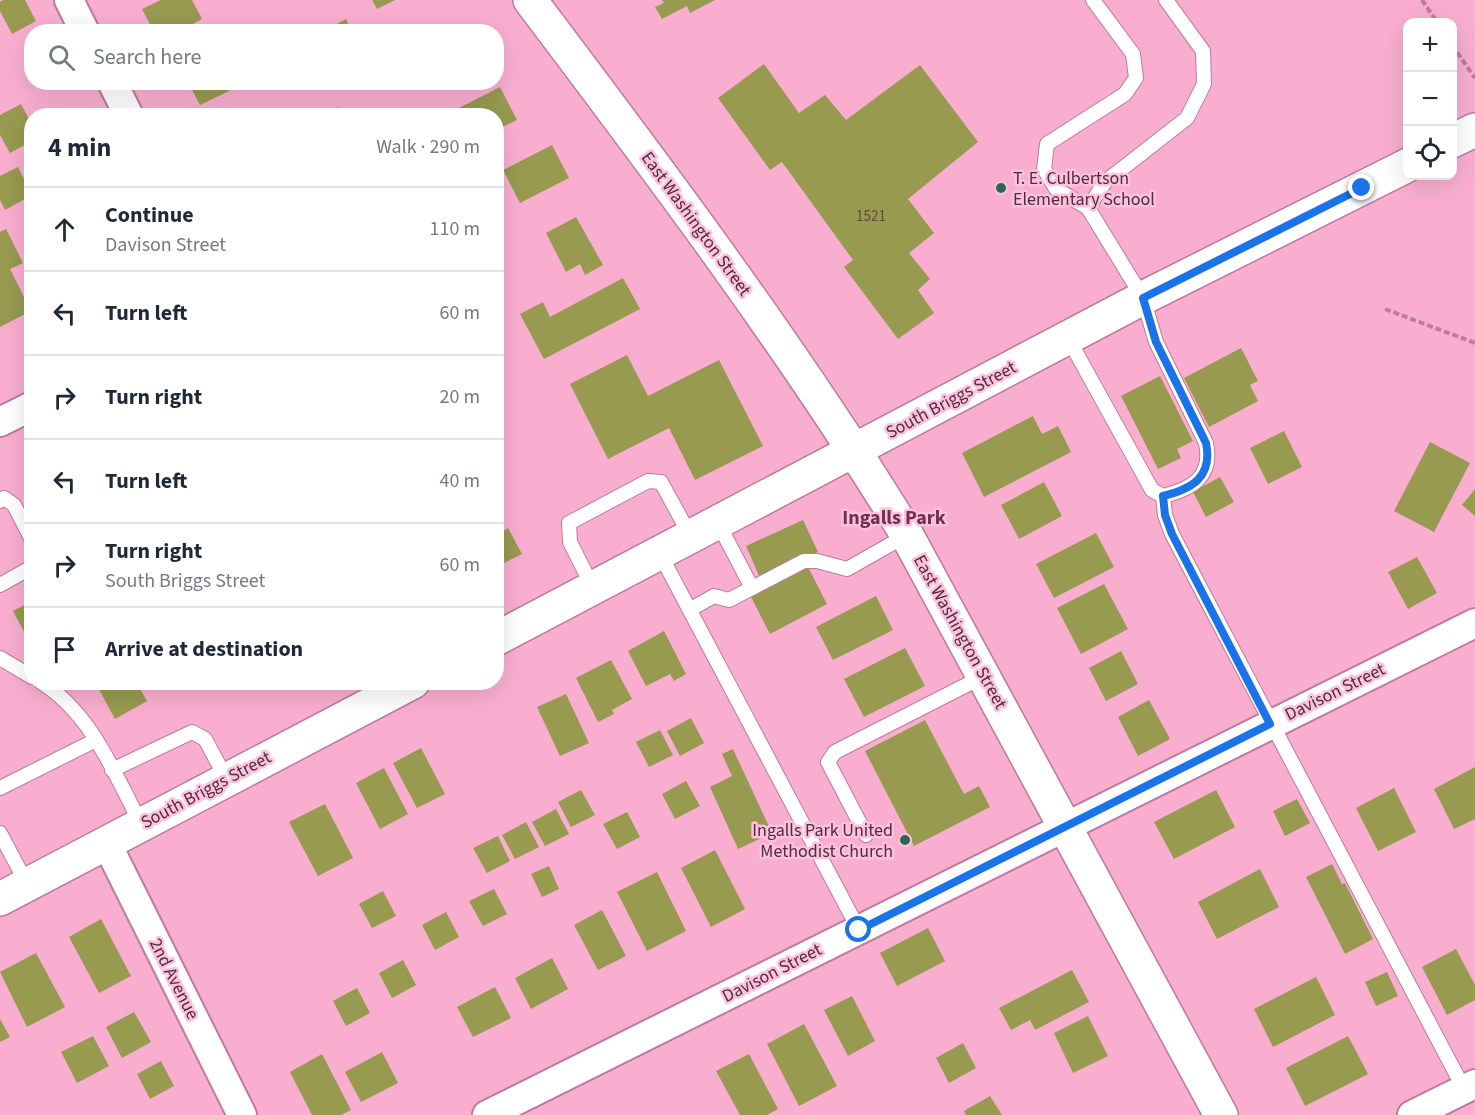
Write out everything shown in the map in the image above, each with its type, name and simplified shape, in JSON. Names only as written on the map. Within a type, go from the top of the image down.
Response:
[{"type":"street","points":[[69,0],[81,24]]},
{"type":"street","name":"East Washington Street","points":[[530,0],[785,346],[856,452],[907,536],[1221,1115]]},
{"type":"street","points":[[116,90],[125,108]]},
{"type":"street","points":[[1457,139],[1475,130]]},
{"type":"street","name":"South Briggs Street","points":[[504,635],[856,452],[1143,298],[1403,167]]},
{"type":"street","points":[[0,422],[24,410]]},
{"type":"street","name":"Davison Street","points":[[487,1115],[1475,622]]},
{"type":"street","name":"South Briggs Street","points":[[14,892],[398,690]]},
{"type":"street","name":"2nd Avenue","points":[[106,842],[242,1115]]},
{"type":"street","points":[[1412,1115],[1470,1086]]},
{"type":"lane","points":[[1068,338],[1152,490],[1163,496],[1180,492],[1196,483],[1206,468],[1209,456],[1206,443],[1156,342],[1143,298],[1088,208],[1056,189],[1044,169],[1047,144],[1125,94],[1136,78],[1133,54],[1094,0]]},
{"type":"lane","points":[[1088,208],[1105,182],[1187,118],[1204,84],[1203,51],[1166,0]]},
{"type":"lane","points":[[593,588],[570,542],[569,523],[648,481],[661,482],[705,530],[752,588]]},
{"type":"lane","points":[[1163,496],[1165,515],[1172,534],[1270,724],[1470,1086]]},
{"type":"lane","points":[[0,501],[4,498],[14,505],[24,524]]},
{"type":"lane","points":[[691,609],[714,596],[729,600],[804,561],[817,561],[847,569],[907,536]]},
{"type":"lane","points":[[660,554],[859,930]]},
{"type":"lane","points":[[0,585],[24,572]]},
{"type":"lane","points":[[0,658],[24,672]]},
{"type":"lane","points":[[866,835],[828,762],[835,752],[984,676]]},
{"type":"lane","points":[[53,690],[79,713],[141,824]]},
{"type":"lane","points":[[112,770],[192,732],[205,739],[227,780]]},
{"type":"lane","points":[[0,788],[96,740]]},
{"type":"lane","points":[[0,833],[14,892]]},
{"type":"path","points":[[1422,0],[1434,18]]},
{"type":"path","points":[[1457,52],[1475,78]]},
{"type":"path","points":[[1385,309],[1475,343]]},
{"type":"building","points":[[25,0],[36,21],[24,24],[24,28],[12,34],[0,11],[0,2]]},
{"type":"building","points":[[161,0],[192,0],[202,19],[193,24],[150,24],[142,9]]},
{"type":"building","points":[[372,0],[395,0],[377,9]]},
{"type":"building","points":[[662,0],[715,0],[690,13],[687,6],[662,19],[655,7],[664,3]]},
{"type":"building","points":[[346,19],[348,24],[337,24]]},
{"type":"building","name":"T. E. Culbertson Elementary School","points":[[764,64],[799,113],[825,95],[846,120],[920,65],[978,142],[908,199],[934,233],[909,253],[930,279],[918,290],[934,313],[898,339],[844,267],[853,260],[782,162],[770,170],[718,98]]},
{"type":"building","points":[[192,90],[229,90],[229,91],[200,105]]},
{"type":"building","points":[[494,90],[502,90],[517,120],[504,126],[504,108],[459,108]]},
{"type":"building","points":[[21,104],[24,110],[24,145],[10,153],[0,135],[0,115]]},
{"type":"building","points":[[552,145],[569,178],[520,203],[504,169]]},
{"type":"building","points":[[18,167],[24,179],[24,199],[5,210],[0,200],[0,176]]},
{"type":"building","points":[[576,217],[603,265],[585,275],[580,264],[566,272],[546,233]]},
{"type":"building","points":[[6,229],[23,263],[10,269],[24,297],[24,315],[0,327],[0,232]]},
{"type":"building","points":[[623,278],[640,309],[544,359],[520,314],[543,302],[550,317]]},
{"type":"building","points":[[1241,348],[1258,381],[1250,385],[1258,401],[1209,427],[1184,378]]},
{"type":"building","points":[[627,355],[648,396],[719,360],[763,446],[695,480],[669,428],[608,459],[570,384]]},
{"type":"building","points":[[1160,376],[1193,441],[1177,449],[1181,458],[1158,469],[1121,396]]},
{"type":"building","points":[[1033,416],[1042,434],[1058,426],[1071,452],[984,497],[962,453]]},
{"type":"building","points":[[1284,431],[1302,467],[1268,484],[1250,448]]},
{"type":"building","points":[[1430,442],[1470,463],[1434,532],[1394,511]]},
{"type":"building","points":[[1220,477],[1234,502],[1206,517],[1193,492]]},
{"type":"building","points":[[1044,482],[1062,516],[1019,539],[1001,505]]},
{"type":"building","points":[[1475,489],[1475,516],[1462,505]]},
{"type":"building","points":[[803,520],[818,552],[760,578],[746,546]]},
{"type":"building","points":[[508,528],[522,554],[504,563],[504,530]]},
{"type":"building","points":[[1096,533],[1114,567],[1054,598],[1036,564]]},
{"type":"building","points":[[1417,557],[1437,593],[1408,609],[1388,572]]},
{"type":"building","points":[[808,567],[827,604],[770,634],[751,597]]},
{"type":"building","points":[[1104,584],[1128,629],[1081,654],[1057,608]]},
{"type":"building","points":[[876,596],[893,630],[833,660],[816,627]]},
{"type":"building","points":[[24,605],[24,632],[13,611]]},
{"type":"building","points":[[664,631],[686,674],[674,681],[670,674],[646,686],[628,651]]},
{"type":"building","points":[[905,648],[925,686],[864,717],[844,679]]},
{"type":"building","points":[[1121,651],[1138,684],[1106,701],[1089,668]]},
{"type":"building","points":[[611,660],[632,699],[612,710],[614,714],[598,722],[576,678]]},
{"type":"building","points":[[99,690],[141,690],[147,701],[115,719]]},
{"type":"building","points":[[566,694],[589,743],[560,756],[537,707]]},
{"type":"building","points":[[1149,700],[1170,739],[1138,756],[1118,717]]},
{"type":"building","points":[[691,718],[704,743],[680,756],[667,731]]},
{"type":"building","points":[[925,720],[964,794],[979,786],[990,807],[914,846],[865,751]]},
{"type":"building","points":[[660,730],[673,755],[649,767],[636,742]]},
{"type":"building","points":[[421,748],[445,794],[417,808],[393,763]]},
{"type":"building","points":[[733,749],[772,833],[738,849],[710,787],[732,776],[722,754]]},
{"type":"building","points":[[1475,767],[1475,819],[1454,829],[1434,789]]},
{"type":"building","points":[[384,768],[408,814],[380,829],[356,783]]},
{"type":"building","points":[[686,781],[700,806],[675,819],[662,794]]},
{"type":"building","points":[[1394,788],[1416,832],[1378,851],[1356,808]]},
{"type":"building","points":[[581,790],[595,815],[571,827],[558,802]]},
{"type":"building","points":[[1216,790],[1235,827],[1174,859],[1154,822]]},
{"type":"building","points":[[1297,799],[1310,823],[1285,836],[1273,811]]},
{"type":"building","points":[[325,804],[353,858],[318,876],[289,822]]},
{"type":"building","points":[[556,809],[569,834],[545,846],[532,822]]},
{"type":"building","points":[[627,812],[640,837],[617,849],[603,824]]},
{"type":"building","points":[[526,822],[539,847],[515,859],[502,835]]},
{"type":"building","points":[[498,836],[510,861],[487,873],[473,848]]},
{"type":"building","points":[[715,850],[745,909],[711,927],[681,868]]},
{"type":"building","points":[[1332,864],[1342,884],[1345,883],[1373,939],[1345,954],[1306,877]]},
{"type":"building","points":[[549,866],[559,889],[542,897],[531,874]]},
{"type":"building","points":[[1260,869],[1279,907],[1217,939],[1198,902]]},
{"type":"building","points":[[657,872],[686,931],[647,951],[617,892]]},
{"type":"building","points":[[494,889],[507,914],[483,926],[469,901]]},
{"type":"building","points":[[383,891],[396,916],[372,928],[359,904]]},
{"type":"building","points":[[602,910],[626,956],[598,970],[574,925]]},
{"type":"building","points":[[446,912],[459,937],[435,950],[422,925]]},
{"type":"building","points":[[101,919],[131,976],[99,993],[69,937]]},
{"type":"building","points":[[928,928],[945,961],[897,986],[880,953]]},
{"type":"building","points":[[1456,949],[1475,985],[1475,1000],[1447,1015],[1422,967]]},
{"type":"building","points":[[36,953],[65,1007],[27,1027],[0,972]]},
{"type":"building","points":[[552,958],[568,989],[531,1009],[515,978]]},
{"type":"building","points":[[403,960],[416,985],[392,998],[379,973]]},
{"type":"building","points":[[1072,970],[1089,1002],[1035,1030],[1030,1020],[1011,1030],[999,1008]]},
{"type":"building","points":[[1387,972],[1398,996],[1376,1006],[1365,982]]},
{"type":"building","points":[[1316,977],[1335,1015],[1273,1047],[1254,1009]]},
{"type":"building","points":[[495,987],[511,1018],[473,1037],[457,1007]]},
{"type":"building","points":[[357,988],[370,1013],[346,1026],[333,1001]]},
{"type":"building","points":[[852,996],[875,1041],[848,1056],[824,1010]]},
{"type":"building","points":[[134,1012],[151,1042],[122,1058],[106,1027]]},
{"type":"building","points":[[1088,1016],[1108,1056],[1073,1073],[1054,1033]]},
{"type":"building","points":[[0,1019],[10,1037],[0,1042]]},
{"type":"building","points":[[804,1024],[837,1086],[799,1106],[767,1044]]},
{"type":"building","points":[[93,1036],[109,1066],[77,1083],[61,1052]]},
{"type":"building","points":[[1348,1036],[1368,1074],[1305,1106],[1286,1068]]},
{"type":"building","points":[[963,1043],[976,1068],[949,1083],[936,1058]]},
{"type":"building","points":[[382,1052],[398,1083],[361,1102],[345,1072]]},
{"type":"building","points":[[322,1054],[351,1110],[341,1115],[312,1115],[290,1072]]},
{"type":"building","points":[[749,1054],[778,1109],[767,1115],[740,1115],[716,1071]]},
{"type":"building","points":[[161,1061],[174,1086],[150,1099],[137,1074]]},
{"type":"building","points":[[990,1096],[1002,1115],[966,1115],[964,1111]]},
{"type":"place","name":"T. E. Culbertson Elementary School","points":[[1001,188]]},
{"type":"place","name":"Ingalls Park United Methodist Church","points":[[905,840]]},
{"type":"district","name":"Ingalls Park","points":[[894,518]]},
{"type":"route","points":[[859,930],[1270,724],[1172,534],[1165,515],[1163,496],[1180,492],[1196,483],[1206,468],[1209,456],[1206,443],[1156,342],[1143,298],[1362,188]]}]
